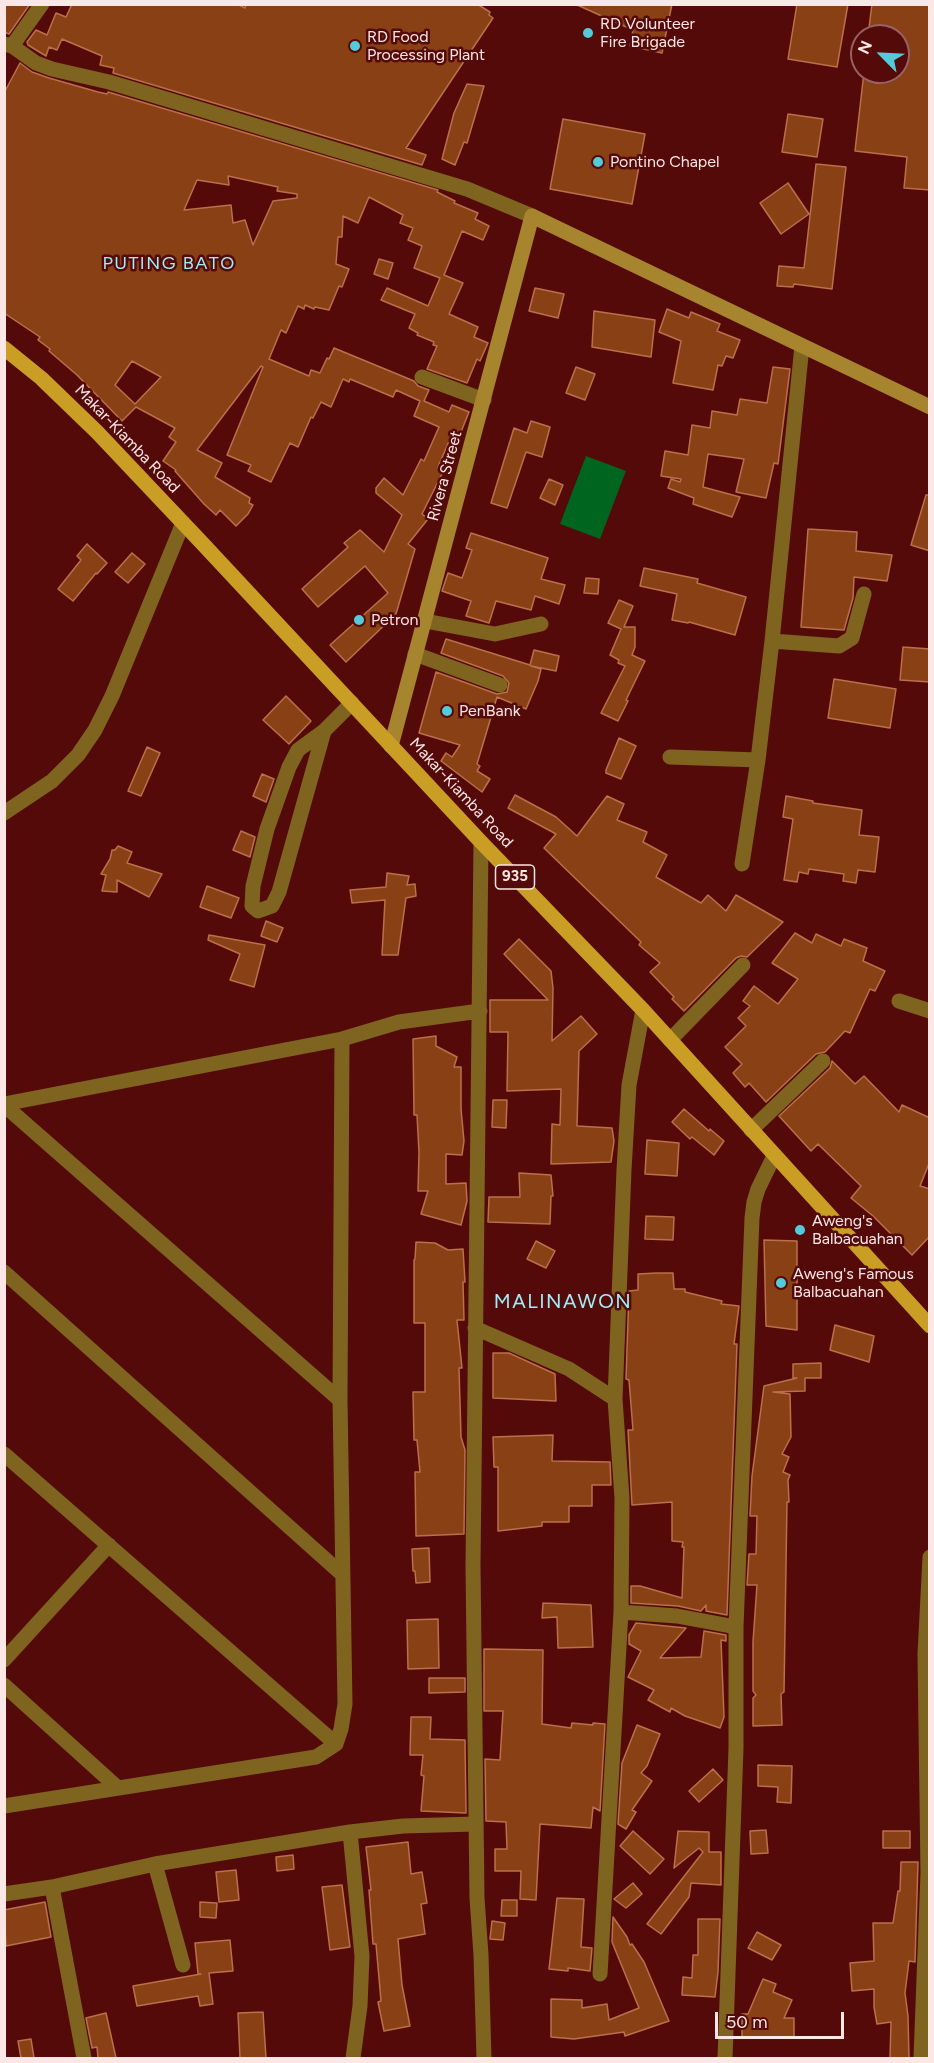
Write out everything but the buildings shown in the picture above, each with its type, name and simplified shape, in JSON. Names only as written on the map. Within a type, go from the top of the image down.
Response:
[{"type":"main road","name":"Makar-Kiamba Road","points":[[4,348],[40,378],[97,432],[481,842],[643,1010],[930,1326]]},
{"type":"street","points":[[42,4],[8,45],[36,63],[109,82],[467,189],[532,216],[930,407]]},
{"type":"street","name":"Rivera Street","points":[[391,746],[532,216]]},
{"type":"street","points":[[742,864],[758,760],[772,641],[802,346]]},
{"type":"street","points":[[422,377],[484,400]]},
{"type":"street","points":[[4,813],[52,781],[78,755],[95,730],[112,696],[183,523]]},
{"type":"street","points":[[772,641],[839,646],[852,638],[864,594]]},
{"type":"street","points":[[425,621],[495,634],[541,624]]},
{"type":"street","points":[[416,654],[500,686]]},
{"type":"street","points":[[324,731],[279,892],[272,906],[258,911],[252,906],[253,885],[267,829],[289,767],[298,750],[324,731],[352,703]]},
{"type":"street","points":[[669,757],[758,760]]},
{"type":"street","points":[[481,842],[473,1565],[477,1898],[484,2058]]},
{"type":"street","points":[[669,1040],[743,965]]},
{"type":"street","points":[[899,1001],[930,1011]]},
{"type":"street","points":[[600,1974],[621,1612],[622,1498],[615,1399],[624,1170],[629,1085],[643,1010]]},
{"type":"street","points":[[4,1105],[342,1039],[399,1022],[480,1011]]},
{"type":"street","points":[[4,1806],[316,1757],[336,1744],[345,1704],[340,1400],[342,1039]]},
{"type":"street","points":[[751,1130],[823,1061]]},
{"type":"street","points":[[4,1105],[340,1400]]},
{"type":"street","points":[[725,2058],[736,1748],[736,1627],[754,1202],[774,1156]]},
{"type":"street","points":[[4,1272],[343,1575]]},
{"type":"street","points":[[475,1328],[548,1358],[615,1399]]},
{"type":"street","points":[[4,1454],[336,1744]]},
{"type":"street","points":[[4,1660],[109,1545]]},
{"type":"street","points":[[921,2058],[928,1873],[925,1654],[930,1557]]},
{"type":"street","points":[[621,1612],[677,1616],[736,1627]]},
{"type":"street","points":[[4,1685],[118,1788]]},
{"type":"street","points":[[4,1894],[52,1887],[155,1864],[350,1832],[403,1826],[476,1824]]},
{"type":"street","points":[[350,1832],[362,1956],[360,2006],[354,2058]]},
{"type":"street","points":[[155,1864],[183,1965]]},
{"type":"street","points":[[52,1887],[84,2058]]},
{"type":"green space","points":[[586,456],[626,471],[600,539],[560,524]]},
{"type":"place","name":"RD Volunteer Fire Brigade","points":[[588,33]]},
{"type":"place","name":"RD Food Processing Plant","points":[[355,46]]},
{"type":"place","name":"Pontino Chapel","points":[[598,162]]},
{"type":"place","name":"Petron","points":[[359,620]]},
{"type":"place","name":"PenBank","points":[[447,711]]},
{"type":"place","name":"Aweng's Balbacuahan","points":[[800,1230]]},
{"type":"place","name":"Aweng's Famous Balbacuahan","points":[[781,1283]]},
{"type":"district","name":"PUTING BATO","points":[[169,264]]},
{"type":"district","name":"MALINAWON","points":[[563,1302]]}]
